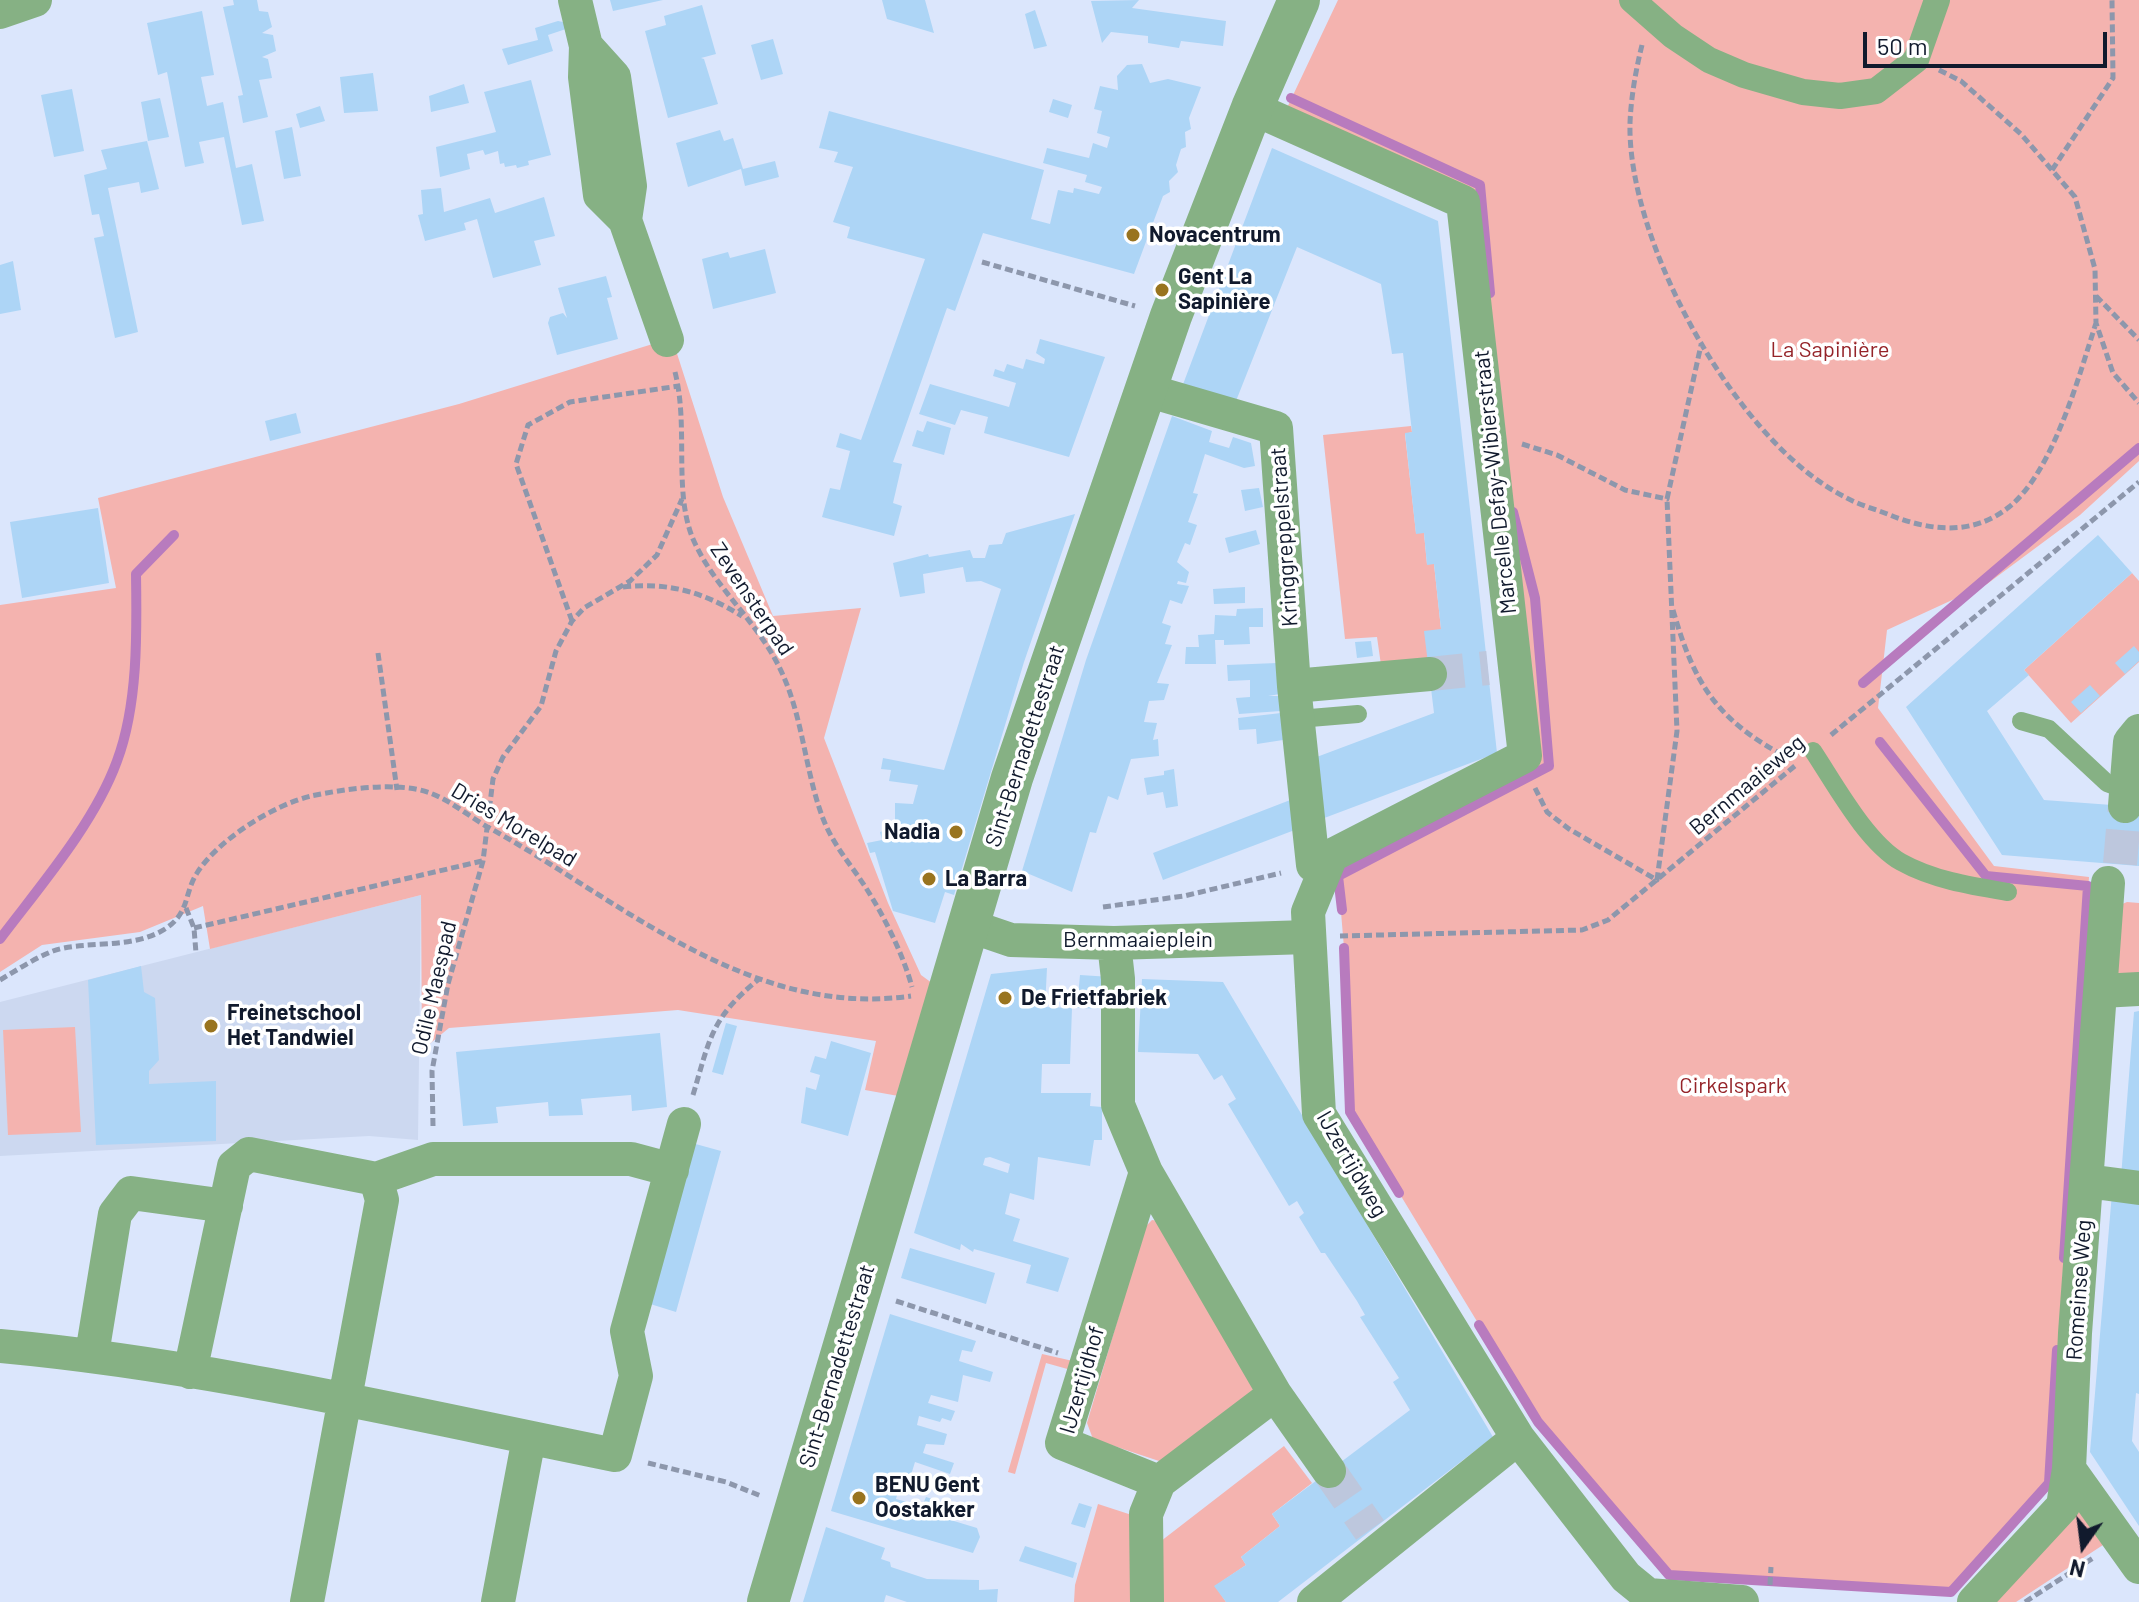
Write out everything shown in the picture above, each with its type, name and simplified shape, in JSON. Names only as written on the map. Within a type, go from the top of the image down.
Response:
[{"type":"street","points":[[0,12],[35,0]]},
{"type":"street","points":[[575,0],[586,46],[585,77],[600,195],[625,220],[667,340]]},
{"type":"street","name":"Sint-Bernadettestraat","points":[[768,1602],[1012,778],[1171,316],[1252,108],[1299,0]]},
{"type":"street","points":[[1640,8],[1709,60],[1744,75],[1803,92],[1840,96],[1876,91],[1916,60],[1937,0]]},
{"type":"street","name":"Marcelle Defay-Wibierstraat","points":[[1252,108],[1463,202],[1502,667],[1525,756],[1322,861]]},
{"type":"street","name":"Kringgreppelstraat","points":[[1146,390],[1276,428],[1296,703],[1322,861]]},
{"type":"street","points":[[1296,703],[1430,674]]},
{"type":"street","points":[[2125,798],[2130,742],[2139,731]]},
{"type":"street","name":"IJzertijdweg","points":[[1322,861],[1308,912],[1319,1114],[1518,1438],[1626,1577],[1646,1598]]},
{"type":"street","name":"Romeinse Weg","points":[[1974,1602],[2063,1506],[2069,1469],[2101,991],[2122,878]]},
{"type":"street","name":"Bernmaaieplein","points":[[970,926],[1011,940],[1114,943],[1308,937]]},
{"type":"street","points":[[1114,943],[1118,979],[1118,1105],[1146,1172],[1275,1394],[1329,1471]]},
{"type":"street","points":[[2101,991],[2139,989]]},
{"type":"street","points":[[0,1346],[92,1354],[343,1400],[615,1455],[636,1376],[627,1331],[684,1124]]},
{"type":"street","points":[[190,1372],[234,1166],[249,1154],[376,1179],[433,1159],[631,1159],[672,1170]]},
{"type":"street","name":"IJzertijdhof","points":[[1146,1172],[1062,1443],[1159,1482]]},
{"type":"street","points":[[307,1602],[382,1200],[376,1179]]},
{"type":"street","points":[[2087,1181],[2139,1188]]},
{"type":"street","points":[[92,1354],[115,1214],[131,1193],[226,1206]]},
{"type":"street","points":[[1147,1602],[1146,1514],[1159,1482],[1275,1394]]},
{"type":"street","points":[[498,1602],[529,1438]]},
{"type":"street","points":[[1314,1602],[1376,1540],[1518,1438]]},
{"type":"street","points":[[2069,1469],[2130,1554]]},
{"type":"street","points":[[1646,1598],[1742,1602]]},
{"type":"lane","points":[[1296,703],[1358,714]]},
{"type":"lane","points":[[2021,721],[2049,729],[2125,798]]},
{"type":"lane","points":[[1806,757],[1866,829],[1899,861],[1954,883],[2008,892]]},
{"type":"path","points":[[2052,170],[2113,78],[2112,0]]},
{"type":"path","points":[[1640,8],[1630,124],[1637,178],[1658,257],[1701,344],[1745,410],[1777,444],[1843,497],[1915,525],[1968,529],[2010,507],[2036,474],[2069,405],[2096,323]]},
{"type":"path","points":[[1916,60],[1961,81],[2021,134],[2075,197],[2095,269],[2096,323],[2113,373],[2139,403]]},
{"type":"path","points":[[982,262],[1171,316]]},
{"type":"path","points":[[2095,295],[2139,340]]},
{"type":"path","name":"Zevensterpad","points":[[667,340],[679,386],[685,432],[682,499],[693,539],[705,562],[774,657],[794,697],[815,795],[825,825],[874,901],[909,976],[914,996]]},
{"type":"path","points":[[1536,790],[1547,812],[1569,829],[1657,880],[1677,731],[1667,499],[1701,344]]},
{"type":"path","points":[[679,386],[570,402],[528,425],[516,464],[572,621],[584,608],[618,588],[657,555],[682,499]]},
{"type":"path","points":[[1518,443],[1557,455],[1625,490],[1667,499]]},
{"type":"path","name":"Bernmaaieweg","points":[[1308,937],[1582,930],[1608,920],[2139,482]]},
{"type":"path","points":[[618,588],[647,585],[694,591],[745,618]]},
{"type":"path","points":[[1670,600],[1686,655],[1717,708],[1753,739],[1806,757]]},
{"type":"path","name":"Odile Maespad","points":[[433,1159],[432,1071],[448,984],[483,861],[493,779],[503,757],[541,706],[556,651],[572,621]]},
{"type":"path","points":[[378,653],[397,790]]},
{"type":"path","name":"Dries Morelpad","points":[[186,908],[195,875],[214,850],[253,823],[307,797],[363,786],[430,793],[702,957],[759,978],[829,994],[891,999],[914,996]]},
{"type":"path","points":[[194,928],[483,861]]},
{"type":"path","points":[[1091,909],[1184,896],[1322,861]]},
{"type":"path","points":[[0,980],[55,950],[110,946],[165,929],[186,908],[194,928],[196,953]]},
{"type":"path","points":[[684,1124],[713,1028],[728,1005],[759,978]]},
{"type":"path","points":[[861,1289],[1086,1363]]},
{"type":"path","points":[[615,1455],[726,1482],[795,1507]]},
{"type":"path","points":[[2025,1602],[2130,1554]]},
{"type":"shaded area","name":"Freinetschool Het Tandwiel","points":[[421,895],[418,1140],[369,1136],[0,1156],[0,1002]]},
{"type":"green space","points":[[1338,0],[2139,0],[2139,461],[2080,515],[1987,584],[1887,630],[1878,708],[1994,866],[2089,877],[2049,1483],[1951,1592],[1669,1575],[1538,1422],[1350,1112],[1338,876],[1535,760],[1473,195],[1286,110]]},
{"type":"green space","points":[[672,338],[723,497],[773,616],[861,608],[824,738],[888,903],[921,975],[936,986],[904,1097],[865,1090],[876,1041],[678,1010],[449,1028],[422,1050],[421,895],[210,949],[203,906],[140,932],[42,945],[0,972],[0,605],[116,588],[98,498],[459,404]]},
{"type":"green space","points":[[1411,426],[1412,432],[1405,434],[1416,533],[1424,533],[1427,564],[1434,564],[1441,629],[1428,660],[1381,665],[1377,637],[1345,639],[1323,435]]},
{"type":"green space","points":[[2132,573],[2139,581],[2139,662],[2071,723],[2024,670]]},
{"type":"green space","points":[[2139,903],[2139,977],[2113,975],[2120,905]]},
{"type":"green space","points":[[75,1027],[81,1132],[8,1135],[3,1030]]},
{"type":"green space","points":[[1152,1220],[1158,1221],[1251,1371],[1254,1393],[1162,1462],[1093,1439],[1087,1423],[1145,1227]]},
{"type":"green space","points":[[1042,1354],[1073,1361],[1071,1370],[1046,1363],[1015,1474],[1008,1472]]},
{"type":"green space","points":[[1284,1446],[1312,1483],[1272,1514],[1280,1526],[1241,1557],[1246,1565],[1215,1586],[1226,1602],[1153,1602],[1152,1548]]},
{"type":"green space","points":[[1098,1504],[1141,1518],[1140,1602],[1074,1602],[1075,1585]]},
{"type":"green space","points":[[2078,1510],[2103,1545],[2016,1602],[1990,1602]]},
{"type":"building","points":[[233,0],[257,0],[259,11],[268,12],[272,27],[262,33],[273,35],[276,51],[262,57],[268,59],[272,78],[259,80],[268,117],[243,123],[238,96],[243,95],[223,7],[234,5]]},
{"type":"building","points":[[610,0],[663,0],[613,11]]},
{"type":"building","points":[[882,0],[925,0],[934,33],[887,19]]},
{"type":"building","points":[[1139,0],[1132,8],[1226,21],[1223,46],[1181,41],[1179,48],[1148,43],[1148,36],[1111,32],[1102,43],[1091,1]]},
{"type":"building","points":[[702,5],[716,54],[701,58],[704,59],[718,104],[668,118],[645,31],[666,25],[664,16]]},
{"type":"building","points":[[1035,10],[1047,46],[1034,49],[1025,14]]},
{"type":"building","points":[[202,11],[214,75],[201,77],[207,106],[223,102],[236,168],[252,164],[264,221],[242,225],[224,137],[199,142],[204,163],[185,167],[167,72],[158,75],[147,23]]},
{"type":"building","points":[[563,22],[566,29],[548,35],[553,51],[508,65],[502,49],[538,40],[535,28]]},
{"type":"building","points":[[773,39],[783,74],[761,80],[751,45]]},
{"type":"building","points":[[1142,64],[1150,83],[1168,79],[1201,87],[1189,118],[1191,129],[1185,132],[1186,147],[1181,149],[1176,165],[1178,172],[1169,181],[1170,192],[1163,196],[1134,274],[983,233],[955,311],[947,308],[893,462],[902,464],[893,503],[902,506],[894,536],[822,517],[830,488],[840,490],[850,451],[836,447],[840,433],[861,440],[925,259],[847,238],[850,227],[833,222],[853,167],[834,162],[838,152],[819,148],[829,111],[1044,170],[1031,219],[1050,224],[1058,190],[1073,193],[1074,188],[1099,194],[1102,187],[1085,182],[1087,175],[1043,163],[1047,148],[1089,158],[1093,143],[1107,148],[1110,137],[1097,133],[1102,111],[1094,109],[1100,86],[1118,90],[1117,76],[1127,65]]},
{"type":"building","points":[[373,73],[378,111],[344,113],[340,77]]},
{"type":"building","points":[[531,80],[551,155],[528,161],[529,165],[517,168],[516,165],[505,167],[504,163],[500,164],[498,151],[485,155],[483,150],[467,154],[470,169],[440,177],[436,147],[496,132],[484,92]]},
{"type":"building","points":[[464,84],[469,103],[431,112],[429,96]]},
{"type":"building","points":[[72,89],[84,151],[54,157],[41,95]]},
{"type":"building","points":[[160,98],[169,137],[148,141],[141,102]]},
{"type":"building","points":[[1053,99],[1072,105],[1068,118],[1049,112]]},
{"type":"building","points":[[320,106],[325,121],[300,128],[296,114]]},
{"type":"building","points":[[292,127],[301,176],[284,179],[275,131]]},
{"type":"building","points":[[720,130],[724,141],[733,138],[743,169],[775,161],[779,177],[745,186],[741,169],[688,187],[676,143]]},
{"type":"building","points":[[147,141],[159,189],[141,193],[139,182],[108,188],[138,332],[115,338],[94,238],[104,236],[99,214],[92,215],[84,175],[107,169],[101,150]]},
{"type":"building","points":[[1272,148],[1438,221],[1497,753],[1319,820],[1314,758],[1434,713],[1424,631],[1441,629],[1434,564],[1427,565],[1424,533],[1416,534],[1405,433],[1412,432],[1403,353],[1392,354],[1381,284],[1297,247],[1234,406],[1182,387]]},
{"type":"building","points":[[441,188],[444,212],[490,198],[495,213],[544,197],[555,236],[534,241],[541,265],[493,278],[477,219],[464,223],[466,230],[425,241],[418,215],[423,214],[421,190]]},
{"type":"building","points":[[765,249],[776,293],[713,309],[702,259],[728,252],[730,258]]},
{"type":"building","points":[[13,261],[21,310],[0,314],[0,265]]},
{"type":"building","points":[[606,276],[612,297],[607,298],[618,339],[557,355],[548,323],[550,317],[563,313],[567,318],[558,288]]},
{"type":"building","points":[[1040,339],[1105,357],[1069,457],[984,433],[988,417],[961,410],[955,425],[919,414],[930,384],[1009,407],[1016,383],[993,376],[995,369],[1004,372],[1007,364],[1023,369],[1026,359],[1044,364],[1045,359],[1036,353]]},
{"type":"building","points":[[296,413],[301,433],[270,441],[265,421]]},
{"type":"building","points":[[1172,416],[1212,431],[1209,442],[1229,448],[1233,437],[1251,443],[1255,466],[1244,468],[1205,454],[1193,493],[1198,494],[1188,522],[1197,525],[1190,545],[1185,543],[1177,562],[1189,572],[1186,583],[1178,581],[1177,584],[1189,586],[1182,604],[1170,600],[1162,623],[1171,626],[1165,644],[1172,645],[1157,683],[1169,684],[1164,700],[1149,701],[1144,722],[1157,723],[1153,740],[1158,739],[1159,756],[1131,759],[1118,800],[1108,796],[1096,833],[1090,832],[1072,892],[1022,871],[1086,660]]},
{"type":"building","points":[[927,421],[951,428],[944,455],[912,446],[917,430],[923,432]]},
{"type":"building","points":[[1259,488],[1263,507],[1245,511],[1241,490]]},
{"type":"building","points":[[98,508],[109,583],[22,598],[10,522]]},
{"type":"building","points":[[1075,514],[1024,662],[954,895],[945,892],[935,923],[893,911],[875,852],[870,853],[867,843],[882,840],[880,832],[895,827],[895,803],[913,804],[918,785],[889,781],[891,770],[881,769],[883,758],[944,770],[1001,589],[981,581],[966,582],[963,567],[923,574],[925,593],[900,597],[893,563],[928,554],[929,557],[970,550],[973,558],[985,558],[989,545],[1002,544],[1006,533]]},
{"type":"building","points":[[1256,530],[1260,544],[1229,553],[1225,538]]},
{"type":"building","points":[[2098,535],[2132,573],[2024,670],[2029,675],[1987,711],[2044,800],[2139,807],[2139,866],[2002,855],[1906,707]]},
{"type":"building","points":[[1245,587],[1245,603],[1214,604],[1213,589]]},
{"type":"building","points":[[1263,608],[1263,627],[1249,627],[1250,644],[1224,645],[1224,640],[1215,640],[1216,664],[1185,664],[1186,647],[1199,647],[1198,635],[1214,634],[1215,615],[1236,616],[1237,609]]},
{"type":"building","points":[[1371,641],[1373,656],[1357,658],[1355,642]]},
{"type":"building","points":[[2134,646],[2139,652],[2139,661],[2125,674],[2115,663]]},
{"type":"building","points":[[1277,663],[1280,694],[1268,696],[1280,696],[1281,711],[1239,714],[1236,698],[1250,697],[1250,680],[1228,681],[1227,665]]},
{"type":"building","points":[[2090,685],[2100,696],[2081,713],[2071,702]]},
{"type":"building","points":[[1281,713],[1283,740],[1257,744],[1256,729],[1239,730],[1238,718]]},
{"type":"building","points":[[1174,769],[1178,806],[1166,808],[1163,792],[1147,795],[1144,778],[1164,775],[1164,771]]},
{"type":"building","points":[[1298,797],[1300,828],[1163,880],[1153,853]]},
{"type":"building","points":[[141,966],[144,992],[155,998],[159,1060],[149,1071],[149,1084],[216,1081],[216,1141],[96,1145],[88,980]]},
{"type":"building","points":[[1047,968],[1045,1007],[1072,1008],[1070,1064],[1042,1064],[1041,1093],[1091,1093],[1090,1106],[1102,1107],[1102,1140],[1094,1140],[1090,1166],[1038,1157],[1034,1200],[1010,1193],[1005,1214],[1020,1219],[1013,1241],[1069,1258],[1058,1292],[1026,1283],[1031,1265],[974,1249],[973,1252],[961,1244],[960,1250],[914,1233],[991,974]],"holes":[[[990,1157],[1010,1164],[1008,1173],[983,1165],[985,1158]]]},
{"type":"building","points":[[1080,975],[1111,977],[1111,1009],[1077,1008]]},
{"type":"building","points":[[1142,979],[1223,982],[1493,1437],[1278,1602],[1226,1602],[1214,1586],[1246,1565],[1241,1557],[1280,1526],[1272,1514],[1410,1410],[1393,1382],[1399,1378],[1360,1317],[1365,1315],[1357,1301],[1299,1217],[1304,1213],[1297,1201],[1289,1206],[1228,1104],[1236,1099],[1222,1075],[1214,1080],[1198,1054],[1138,1052]]},
{"type":"building","points":[[2139,1011],[2139,1178],[2121,1177],[2134,1012]]},
{"type":"building","points":[[726,1023],[737,1026],[723,1075],[712,1072]]},
{"type":"building","points":[[660,1033],[667,1107],[632,1111],[631,1095],[581,1099],[583,1115],[549,1116],[548,1102],[496,1107],[498,1123],[463,1126],[456,1052]]},
{"type":"building","points":[[831,1041],[871,1053],[848,1136],[801,1123],[806,1087],[816,1090],[820,1075],[810,1072],[815,1056],[826,1059]]},
{"type":"building","points":[[692,1143],[721,1151],[676,1312],[647,1303]]},
{"type":"building","points":[[2112,1193],[2139,1196],[2139,1394],[2136,1393],[2132,1441],[2139,1452],[2139,1526],[2090,1452]]},
{"type":"building","points":[[910,1248],[995,1273],[986,1304],[901,1278]]},
{"type":"building","points":[[890,1314],[976,1341],[972,1352],[962,1350],[959,1361],[993,1372],[990,1382],[963,1375],[958,1402],[931,1395],[928,1403],[955,1411],[951,1421],[942,1418],[940,1422],[919,1416],[917,1425],[947,1434],[944,1445],[926,1444],[923,1453],[954,1463],[950,1474],[915,1462],[906,1491],[899,1488],[896,1499],[922,1506],[926,1497],[948,1504],[944,1518],[977,1528],[980,1537],[973,1553],[831,1511]]},
{"type":"building","points":[[1079,1503],[1092,1507],[1085,1528],[1071,1524]]},
{"type":"building","points":[[826,1527],[885,1548],[881,1559],[890,1562],[891,1567],[927,1579],[979,1580],[979,1590],[998,1589],[997,1602],[907,1602],[886,1595],[884,1602],[803,1602]]},
{"type":"building","points":[[1025,1546],[1077,1563],[1073,1578],[1019,1561]]},
{"type":"waterway","points":[[1291,98],[1480,185],[1490,293]]},
{"type":"waterway","points":[[1863,683],[2139,448]]},
{"type":"waterway","points":[[1342,910],[1338,876],[1549,766],[1535,598],[1513,512]]},
{"type":"waterway","points":[[0,939],[65,854],[107,785],[124,739],[133,693],[136,574],[174,535]]},
{"type":"waterway","points":[[1880,742],[1986,876],[2088,886],[2064,1258]]},
{"type":"waterway","points":[[1344,948],[1350,1112],[1399,1193]]},
{"type":"waterway","points":[[1479,1325],[1538,1422],[1669,1575],[1951,1592],[2049,1483],[2057,1350]]},
{"type":"tunnel","points":[[1430,674],[1488,668]]},
{"type":"tunnel","points":[[2120,864],[2125,806]]},
{"type":"tunnel","points":[[1329,1471],[1370,1530]]},
{"type":"place","name":"Novacentrum","points":[[1133,235]]},
{"type":"place","name":"Gent La Sapinière","points":[[1162,290]]},
{"type":"place","name":"Nadia","points":[[956,832]]},
{"type":"place","name":"La Barra","points":[[929,879]]},
{"type":"place","name":"De Frietfabriek","points":[[1005,998]]},
{"type":"place","name":"Freinetschool Het Tandwiel","points":[[211,1026]]},
{"type":"place","name":"BENU Gent Oostakker","points":[[859,1498]]},
{"type":"park label","name":"La Sapinière","points":[[1830,350]]},
{"type":"park label","name":"Cirkelspark","points":[[1733,1086]]}]
